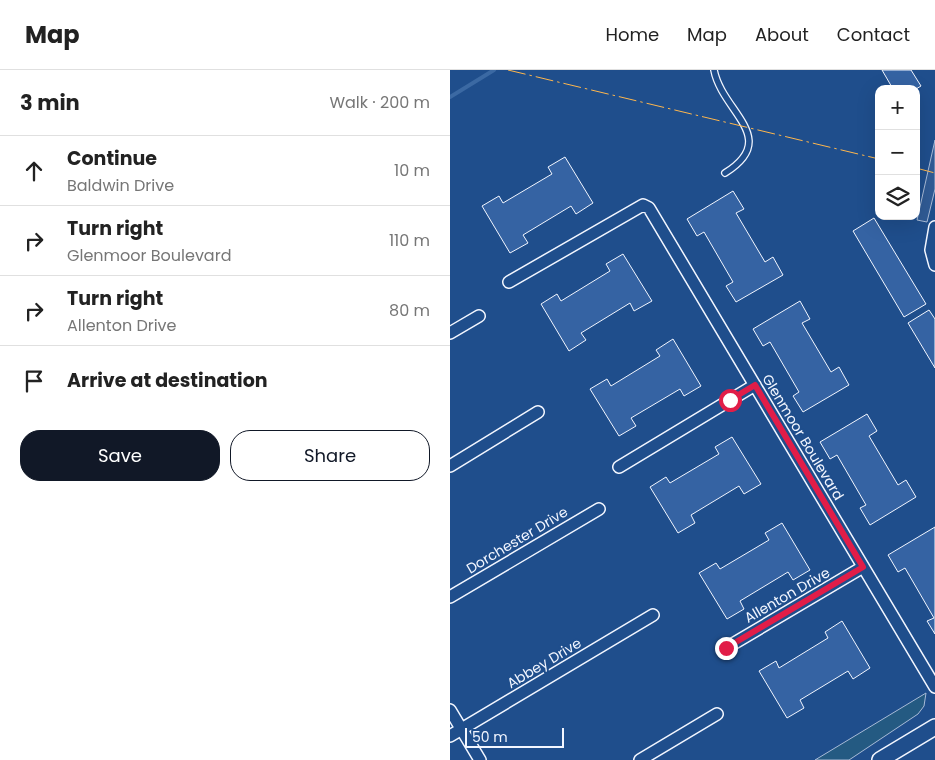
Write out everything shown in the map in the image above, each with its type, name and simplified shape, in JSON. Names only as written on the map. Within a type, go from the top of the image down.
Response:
[{"type":"street","name":"Glenmoor Boulevard","points":[[509,282],[643,205],[654,215],[935,687]]},
{"type":"street","points":[[935,227],[931,250],[935,265]]},
{"type":"street","points":[[450,333],[479,316]]},
{"type":"street","points":[[619,466],[755,385]]},
{"type":"street","points":[[450,466],[538,412]]},
{"type":"street","name":"Dorchester Drive","points":[[450,597],[599,509]]},
{"type":"street","name":"Allenton Drive","points":[[726,648],[863,567]]},
{"type":"street","name":"Abbey Drive","points":[[450,736],[653,616]]},
{"type":"street","points":[[450,710],[480,760]]},
{"type":"street","points":[[640,760],[717,714]]},
{"type":"street","points":[[880,760],[935,727]]},
{"type":"lane","points":[[714,70],[720,87],[750,138],[747,153],[741,161],[725,173]]},
{"type":"shaded area","points":[[935,140],[935,189],[927,222],[917,220],[920,220],[920,207]]},
{"type":"shaded area","points":[[926,693],[924,706],[918,714],[849,760],[815,760]]},
{"type":"building","points":[[882,70],[911,70],[921,86],[920,85],[891,85]]},
{"type":"building","points":[[565,157],[593,203],[576,214],[571,206],[523,235],[528,243],[510,253],[482,206],[499,196],[503,203],[552,174],[548,167]]},
{"type":"building","points":[[733,191],[744,209],[736,213],[765,262],[773,257],[783,275],[736,302],[726,286],[733,282],[704,232],[697,236],[687,219]]},
{"type":"building","points":[[874,218],[926,304],[904,317],[853,231]]},
{"type":"building","points":[[623,254],[652,301],[634,311],[630,303],[581,333],[586,340],[569,351],[541,304],[557,294],[561,301],[610,271],[606,264]]},
{"type":"building","points":[[800,301],[810,319],[802,323],[831,372],[839,367],[849,385],[803,412],[793,396],[799,392],[770,342],[763,346],[753,329]]},
{"type":"building","points":[[929,310],[935,319],[935,368],[908,323]]},
{"type":"building","points":[[673,339],[701,386],[684,396],[680,389],[631,418],[636,426],[619,436],[590,389],[607,379],[611,386],[660,356],[656,350]]},
{"type":"building","points":[[867,414],[877,431],[869,436],[898,485],[906,480],[916,497],[870,525],[860,508],[866,505],[837,455],[830,459],[820,442]]},
{"type":"building","points":[[732,437],[761,484],[744,494],[739,486],[691,515],[695,523],[678,533],[650,487],[666,477],[670,483],[719,454],[715,447]]},
{"type":"building","points":[[782,523],[810,570],[793,580],[788,572],[740,601],[744,609],[727,619],[699,573],[716,563],[720,569],[769,540],[765,533]]},
{"type":"building","points":[[935,527],[935,634],[927,621],[934,618],[905,568],[898,572],[888,555]]},
{"type":"building","points":[[842,621],[870,668],[853,679],[848,671],[800,700],[804,708],[787,718],[759,671],[776,661],[779,668],[828,638],[825,632]]},
{"type":"waterway","points":[[450,97],[494,70]]},
{"type":"power","points":[[508,70],[875,158]]},
{"type":"power","points":[[920,169],[935,173]]},
{"type":"route","points":[[726,648],[863,567],[755,385],[730,400]]}]
